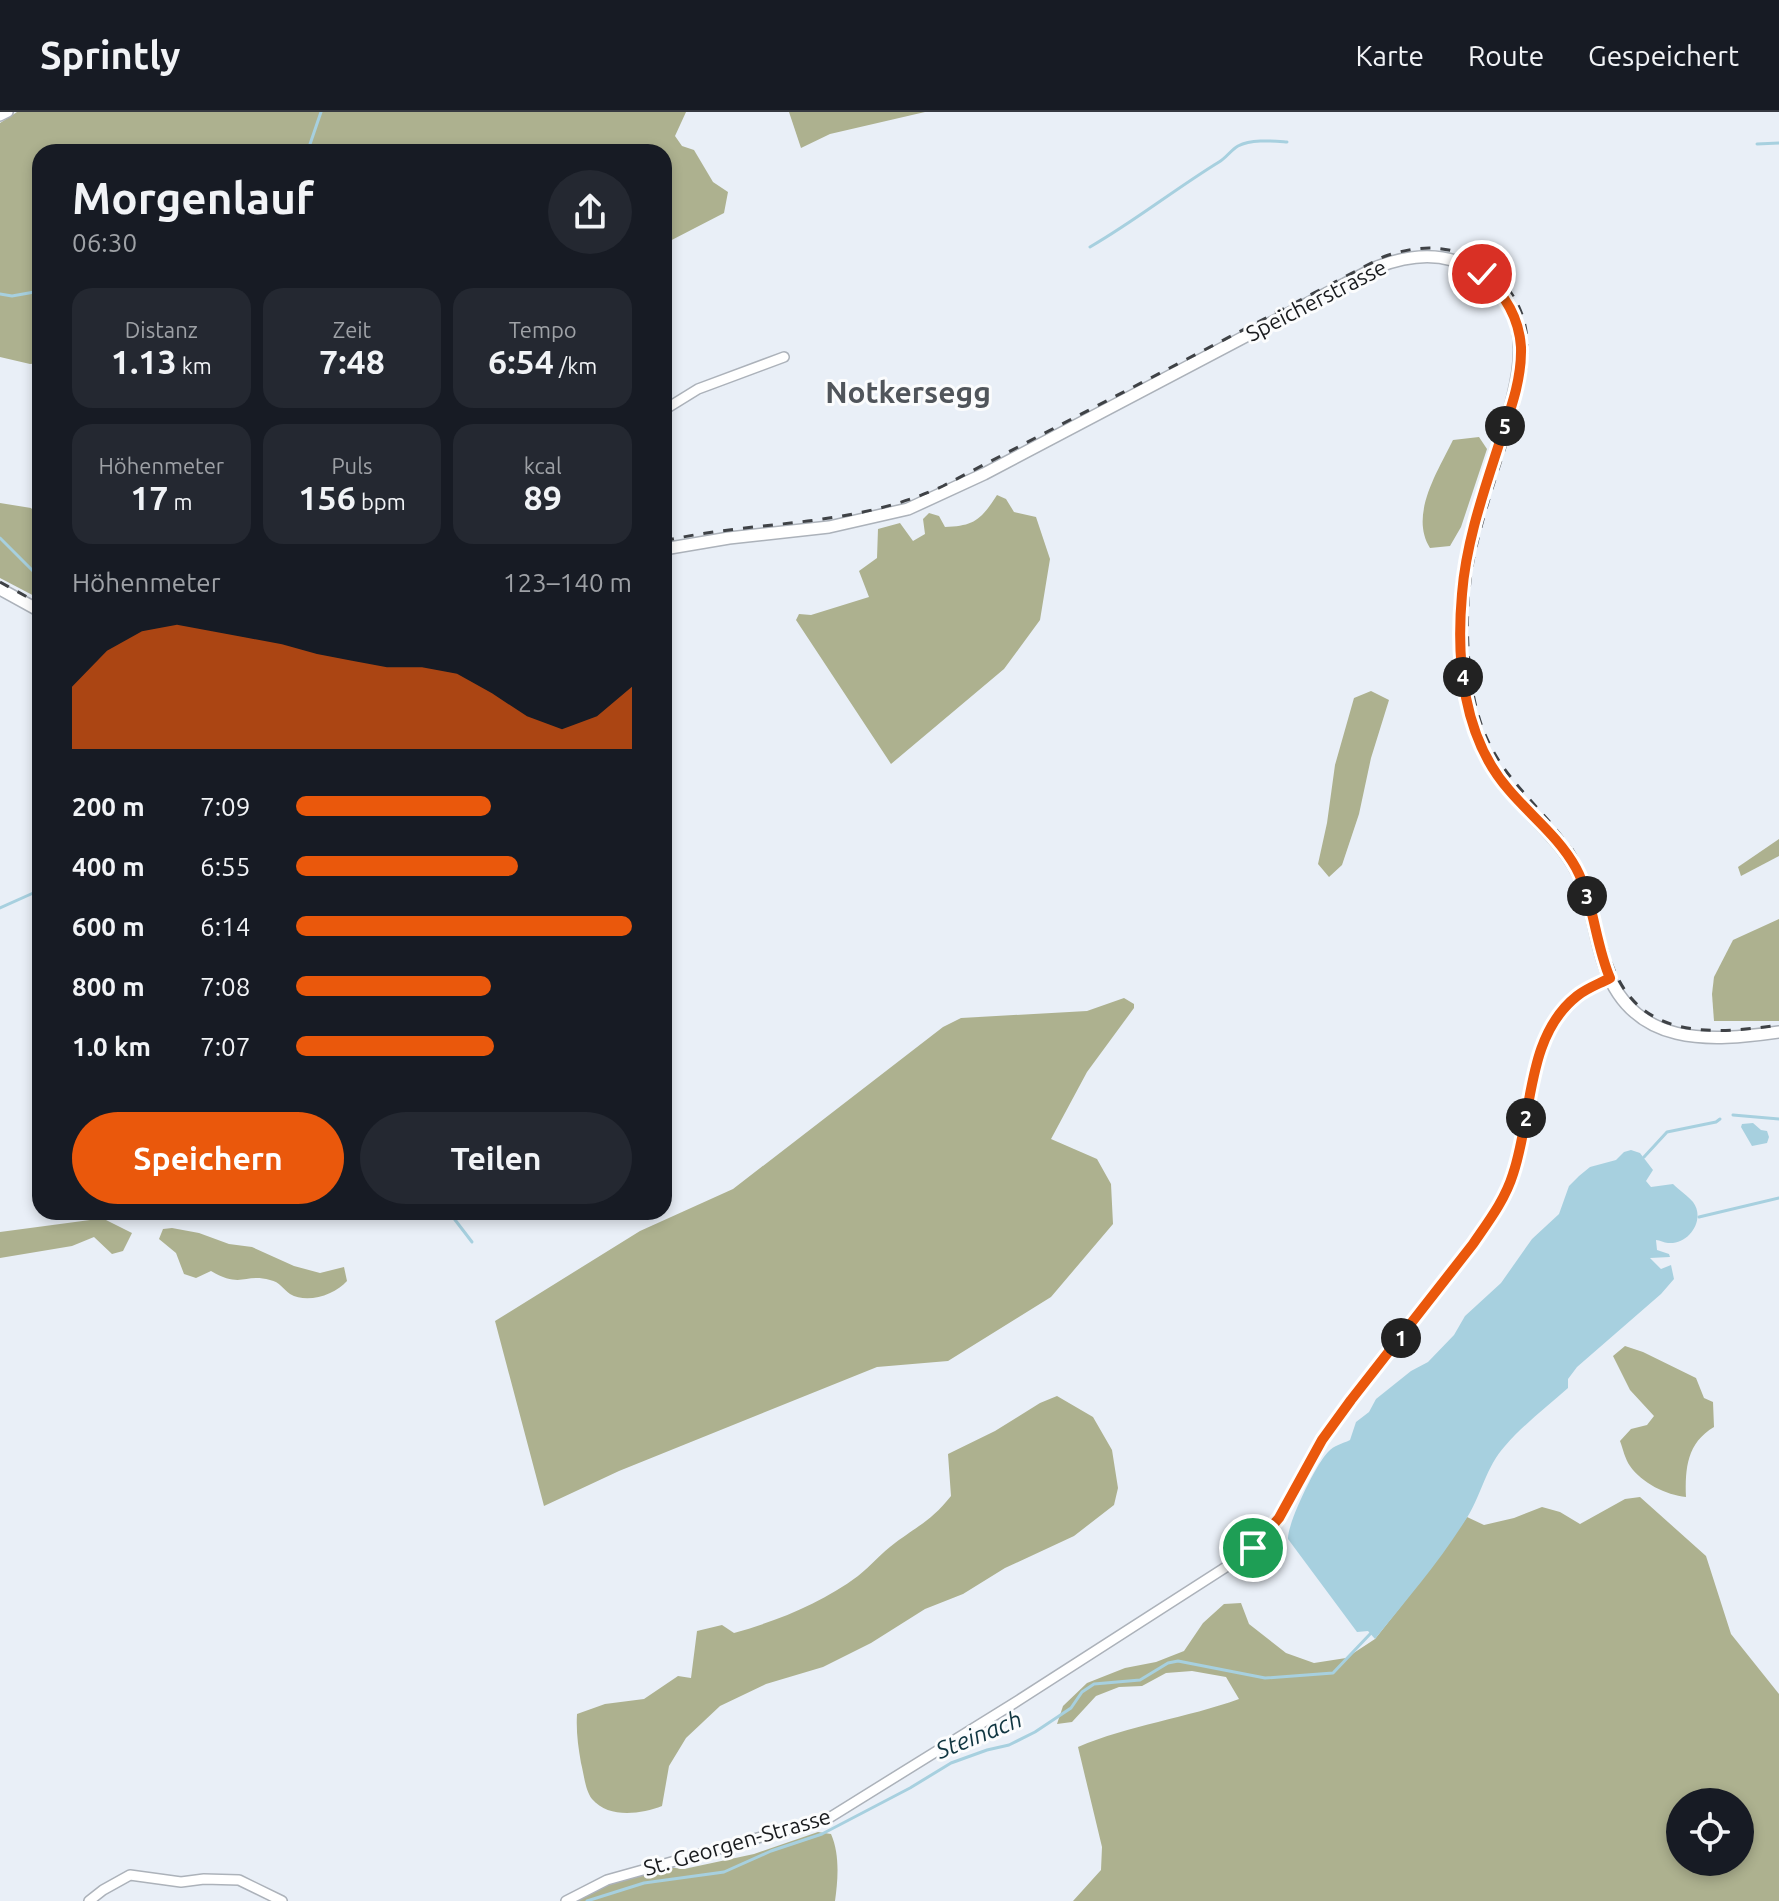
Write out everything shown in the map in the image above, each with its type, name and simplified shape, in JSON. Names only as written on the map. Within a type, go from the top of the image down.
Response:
[{"type":"main road","name":"Speicherstrasse","points":[[672,548],[829,527],[908,509],[984,474],[1377,267],[1423,255],[1444,257],[1468,265],[1493,284],[1510,307],[1519,332],[1521,354],[1514,398],[1479,510],[1466,565],[1460,624],[1466,697],[1474,730],[1496,774],[1559,843],[1575,867],[1589,903],[1599,948],[1610,978],[1630,1007],[1664,1030],[1683,1036],[1715,1039],[1779,1032]]},
{"type":"main road","points":[[0,589],[32,607]]},
{"type":"street","points":[[0,116],[8,112]]},
{"type":"street","points":[[672,405],[698,389],[784,357]]},
{"type":"street","name":"St. Georgen-Strasse","points":[[566,1901],[607,1880],[829,1818],[1151,1617],[1253,1548],[1279,1518],[1322,1440],[1465,1256],[1496,1210],[1513,1175],[1532,1083],[1550,1029],[1577,996],[1610,978]]},
{"type":"street","points":[[89,1901],[122,1878],[138,1875],[181,1882],[239,1880],[282,1901]]},
{"type":"green space","points":[[17,112],[686,112],[675,136],[682,146],[694,150],[713,182],[728,192],[724,213],[672,240],[672,144],[32,144],[30,364],[0,357],[0,123]]},
{"type":"green space","points":[[789,112],[925,112],[830,134],[801,148]]},
{"type":"green space","points":[[1479,437],[1487,449],[1461,527],[1450,546],[1430,548],[1424,535],[1423,522],[1424,508],[1434,479],[1453,440]]},
{"type":"green space","points":[[997,495],[1006,499],[1014,512],[1036,517],[1050,559],[1040,620],[1004,669],[891,764],[796,620],[799,614],[811,615],[869,597],[859,571],[877,558],[878,529],[900,523],[913,541],[925,534],[923,519],[929,513],[939,516],[945,527],[963,525],[981,516]]},
{"type":"green space","points":[[0,503],[31,508],[32,595],[0,578]]},
{"type":"green space","points":[[1371,691],[1389,700],[1342,865],[1329,877],[1318,864],[1335,765],[1354,698]]},
{"type":"green space","points":[[1779,839],[1779,856],[1741,876],[1738,867]]},
{"type":"green space","points":[[1779,919],[1779,1021],[1714,1021],[1714,977],[1733,940]]},
{"type":"green space","points":[[1124,998],[1134,1004],[1087,1072],[1051,1139],[1097,1159],[1111,1184],[1113,1224],[1051,1297],[948,1361],[877,1367],[619,1471],[544,1506],[495,1321],[640,1231],[664,1220],[672,1220],[672,1217],[733,1189],[943,1027],[961,1018],[1087,1011]]},
{"type":"green space","points":[[106,1220],[132,1233],[123,1251],[112,1254],[94,1237],[72,1246],[0,1258],[0,1232]]},
{"type":"green space","points":[[172,1228],[252,1247],[294,1266],[320,1273],[344,1267],[347,1281],[328,1294],[304,1298],[261,1278],[236,1280],[211,1271],[196,1278],[184,1274],[176,1253],[159,1239],[163,1229]]},
{"type":"green space","points":[[1625,1346],[1696,1378],[1704,1398],[1713,1402],[1714,1427],[1693,1449],[1686,1476],[1686,1497],[1648,1483],[1635,1472],[1625,1457],[1620,1441],[1631,1429],[1647,1425],[1654,1416],[1630,1390],[1613,1356]]},
{"type":"green space","points":[[1057,1396],[1093,1417],[1112,1450],[1118,1488],[1114,1505],[1074,1536],[1005,1568],[963,1594],[925,1609],[871,1643],[823,1667],[766,1684],[720,1706],[686,1738],[669,1766],[662,1806],[635,1813],[616,1812],[607,1810],[592,1799],[581,1763],[577,1714],[605,1704],[644,1699],[678,1676],[691,1678],[697,1631],[722,1625],[734,1633],[783,1617],[844,1586],[931,1517],[951,1496],[948,1454]]},
{"type":"green space","points":[[1640,1497],[1706,1556],[1731,1634],[1779,1694],[1779,1901],[1073,1901],[1101,1870],[1102,1847],[1078,1747],[1239,1699],[1226,1677],[1192,1671],[1166,1673],[1142,1686],[1119,1687],[1096,1696],[1072,1722],[1057,1724],[1063,1706],[1087,1683],[1184,1651],[1203,1623],[1224,1604],[1241,1603],[1249,1624],[1286,1653],[1314,1663],[1346,1658],[1375,1639],[1467,1517],[1484,1525],[1542,1507],[1560,1512],[1580,1524],[1625,1499]]},
{"type":"green space","points":[[818,1832],[831,1834],[836,1850],[835,1901],[575,1901],[613,1883],[667,1867],[684,1869],[754,1854]]},
{"type":"water","points":[[1753,1123],[1767,1131],[1767,1143],[1752,1146],[1741,1127],[1742,1124]]},
{"type":"water","points":[[1631,1150],[1640,1153],[1653,1170],[1646,1181],[1651,1187],[1673,1184],[1697,1209],[1693,1230],[1683,1240],[1666,1243],[1656,1240],[1657,1250],[1670,1257],[1650,1258],[1661,1269],[1671,1265],[1674,1279],[1577,1367],[1568,1379],[1568,1388],[1505,1446],[1458,1532],[1375,1639],[1368,1631],[1357,1632],[1288,1539],[1297,1508],[1317,1469],[1330,1450],[1350,1440],[1356,1422],[1369,1412],[1376,1399],[1411,1371],[1428,1362],[1454,1335],[1465,1316],[1501,1283],[1532,1239],[1559,1214],[1569,1186],[1590,1167],[1616,1160]]},
{"type":"waterway","points":[[310,144],[321,112]]},
{"type":"waterway","points":[[1090,247],[1222,160],[1238,146],[1256,141],[1287,142]]},
{"type":"waterway","points":[[1757,144],[1779,143]]},
{"type":"waterway","points":[[0,294],[12,296],[32,292]]},
{"type":"waterway","points":[[0,538],[32,570]]},
{"type":"waterway","points":[[0,908],[32,894]]},
{"type":"waterway","points":[[1733,1115],[1779,1119]]},
{"type":"waterway","points":[[1644,1157],[1667,1132],[1720,1119]]},
{"type":"waterway","name":"Steinach","points":[[1699,1217],[1779,1198]]},
{"type":"waterway","points":[[455,1220],[472,1242]]},
{"type":"waterway","name":"Steinach","points":[[587,1901],[644,1883],[724,1872],[771,1851],[822,1834],[951,1763],[1009,1745],[1035,1732],[1071,1708],[1082,1692],[1094,1684],[1140,1680],[1168,1663],[1178,1661],[1265,1678],[1333,1673],[1371,1633]]},
{"type":"railway","points":[[672,539],[839,516],[908,500],[943,486],[1383,257],[1421,248],[1458,252],[1481,264],[1503,283],[1517,303],[1525,324],[1527,347],[1521,395],[1473,561],[1468,651],[1477,713],[1498,760],[1578,859]]},
{"type":"railway","points":[[0,582],[32,600]]},
{"type":"railway","points":[[1572,849],[1590,889],[1610,959],[1622,986],[1638,1005],[1657,1018],[1702,1030],[1779,1025]]},
{"type":"district","name":"Notkersegg","points":[[908,393]]},
{"type":"route","points":[[1253,1548],[1279,1518],[1322,1440],[1496,1210],[1513,1175],[1532,1083],[1550,1029],[1577,996],[1610,978],[1599,948],[1589,903],[1575,867],[1559,843],[1506,787],[1488,762],[1474,730],[1466,697],[1460,624],[1466,565],[1479,510],[1514,398],[1521,354],[1519,332],[1510,307],[1503,295],[1482,274]]}]
